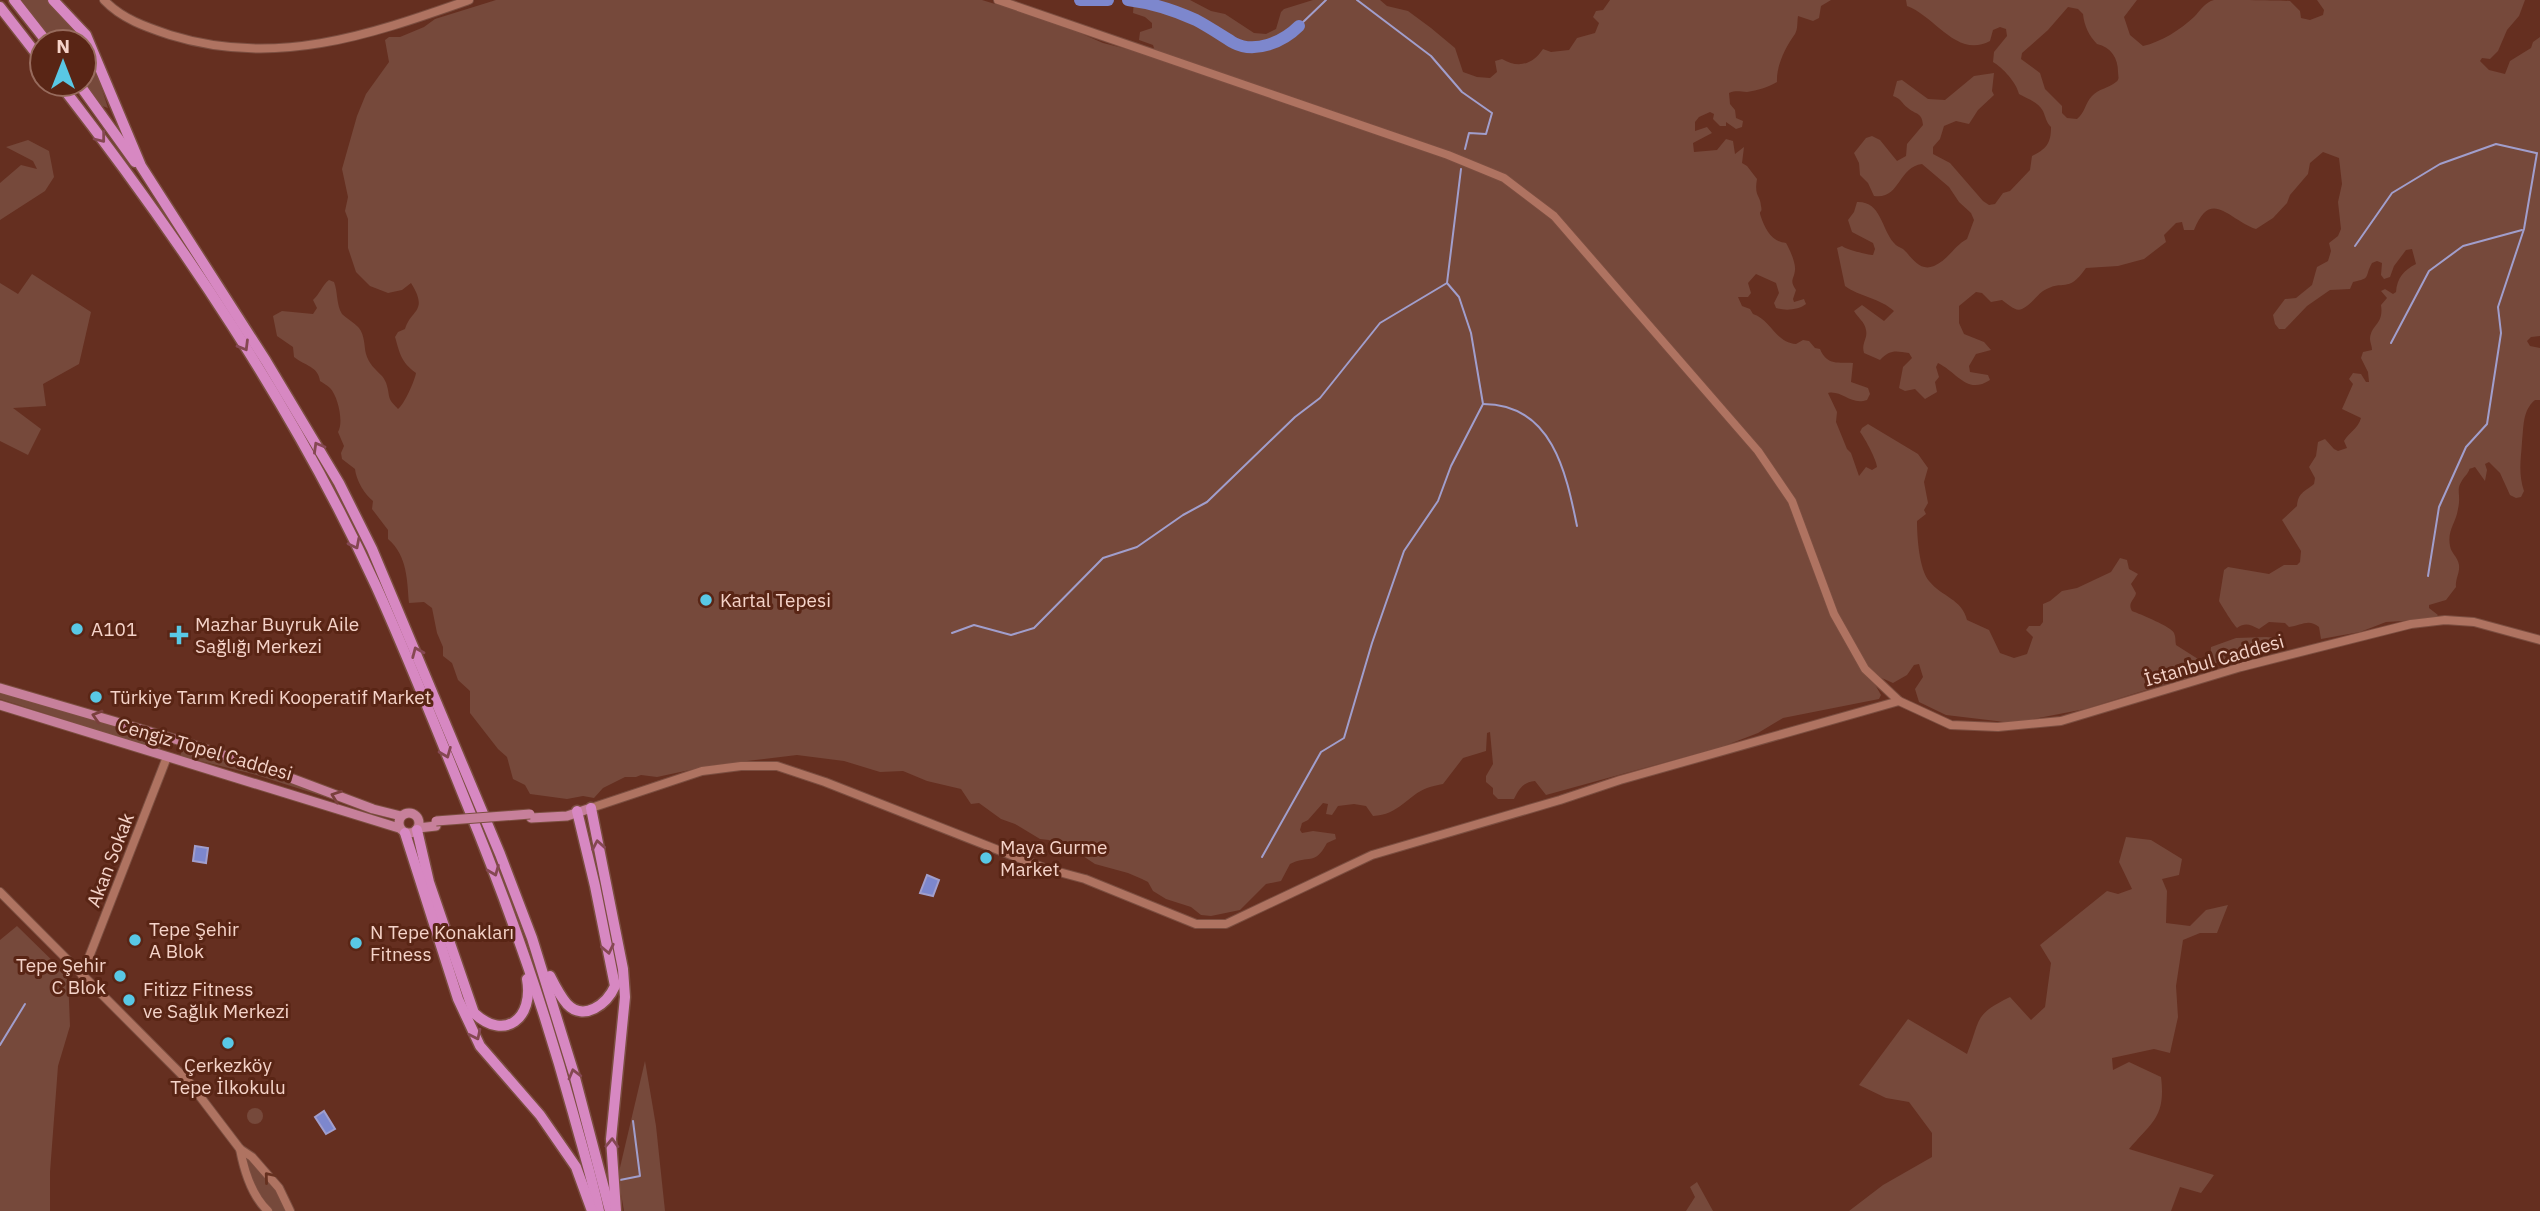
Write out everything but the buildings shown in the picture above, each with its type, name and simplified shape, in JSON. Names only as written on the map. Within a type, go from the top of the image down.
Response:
[{"type":"highway","points":[[15,0],[36,28]]},
{"type":"highway","points":[[53,0],[86,35],[141,166],[272,371],[339,483],[372,549],[500,853],[532,938],[567,1049],[610,1211]]},
{"type":"highway","points":[[0,7],[28,43]]},
{"type":"highway","points":[[71,98],[119,161],[223,313],[280,406],[332,499],[375,585],[505,896],[554,1042],[599,1211]]},
{"type":"highway","points":[[89,98],[199,257]]},
{"type":"highway","points":[[591,808],[623,968],[625,997],[611,1139],[616,1211]]},
{"type":"highway","points":[[532,938],[556,989],[569,1006],[590,1010],[602,1006],[610,997],[615,986],[613,974],[577,811]]},
{"type":"highway","points":[[410,830],[474,1013],[491,1024],[509,1024],[520,1017],[528,1005],[530,995],[520,942]]},
{"type":"highway","points":[[410,830],[458,999],[480,1046],[540,1115],[576,1167],[592,1211]]},
{"type":"main road","points":[[0,688],[272,771],[373,809],[401,816],[408,813],[436,823]]},
{"type":"main road","name":"Cengiz Topel Caddesi","points":[[0,705],[410,830]]},
{"type":"main road","points":[[173,739],[178,751],[168,757],[164,746],[173,739]]},
{"type":"main road","points":[[410,830],[436,823],[531,816],[591,808]]},
{"type":"main road","points":[[401,816],[398,821],[410,830]]},
{"type":"main road","points":[[410,830],[419,823],[416,816]]},
{"type":"street","points":[[104,0],[138,25],[183,39],[227,46],[270,48],[308,47],[356,37],[469,0]]},
{"type":"street","name":"İstanbul Caddesi","points":[[998,0],[1448,155],[1504,178],[1555,216],[1777,476],[1792,501],[1834,614],[1865,669],[1899,701],[1951,725],[1998,727],[2061,721],[2241,667],[2411,624],[2445,620],[2474,622],[2540,640]]},
{"type":"street","points":[[591,808],[702,771],[741,766],[777,766],[825,782],[1044,868],[1085,879],[1196,924],[1226,923],[1372,855],[1620,780],[1899,701]]},
{"type":"street","name":"Akan Sokak","points":[[82,975],[168,757]]},
{"type":"street","points":[[0,892],[189,1082],[240,1149],[252,1157],[279,1188],[290,1211]]},
{"type":"street","points":[[240,1149],[248,1177],[268,1211]]},
{"type":"shaded area","points":[[22,0],[51,0],[76,28],[43,28]]},
{"type":"shaded area","points":[[496,0],[982,0],[1057,23],[1103,43],[1150,55],[1155,51],[1153,45],[1139,40],[1140,32],[1152,28],[1152,23],[1133,13],[1134,0],[1190,0],[1211,11],[1225,14],[1254,33],[1266,34],[1276,29],[1284,9],[1313,0],[1380,0],[1387,6],[1408,11],[1455,48],[1463,72],[1490,78],[1497,72],[1495,61],[1502,59],[1520,64],[1535,58],[1543,49],[1551,52],[1569,50],[1577,38],[1595,33],[1599,23],[1593,17],[1596,11],[1603,10],[1610,0],[1831,0],[1821,6],[1819,18],[1813,21],[1798,16],[1796,32],[1780,63],[1777,82],[1747,92],[1729,93],[1736,118],[1743,121],[1742,127],[1736,129],[1726,122],[1726,126],[1720,126],[1710,112],[1695,122],[1695,131],[1707,127],[1712,133],[1693,143],[1694,152],[1717,150],[1726,139],[1733,141],[1735,154],[1744,147],[1742,163],[1757,179],[1756,189],[1763,222],[1773,237],[1786,243],[1793,260],[1795,270],[1792,282],[1796,290],[1794,302],[1804,299],[1806,304],[1800,308],[1776,308],[1774,303],[1779,293],[1776,283],[1756,274],[1748,283],[1751,293],[1748,297],[1738,297],[1742,306],[1750,309],[1783,340],[1796,344],[1803,340],[1809,341],[1830,361],[1853,363],[1851,382],[1868,388],[1870,394],[1867,400],[1856,401],[1828,393],[1837,412],[1836,422],[1859,476],[1866,467],[1872,470],[1877,467],[1860,432],[1868,424],[1918,454],[1928,468],[1924,482],[1928,503],[1924,510],[1926,514],[1917,521],[1923,569],[1934,586],[1961,607],[1967,620],[1989,630],[2000,653],[2014,658],[2027,654],[2033,637],[2026,630],[2029,626],[2040,626],[2043,622],[2043,604],[2062,591],[2077,588],[2111,572],[2120,558],[2127,560],[2129,569],[2138,574],[2131,584],[2136,593],[2131,603],[2132,611],[2172,630],[2176,645],[2198,659],[2199,667],[2195,677],[2085,709],[2013,723],[1946,715],[1919,702],[1915,689],[1923,677],[1919,664],[1914,665],[1907,675],[1893,683],[1875,675],[1873,681],[1881,695],[1879,699],[1783,718],[1758,733],[1724,746],[1546,795],[1535,781],[1527,783],[1514,799],[1498,799],[1493,794],[1493,788],[1486,782],[1486,776],[1493,764],[1490,732],[1487,733],[1486,751],[1463,758],[1443,784],[1420,791],[1390,812],[1373,816],[1366,806],[1354,804],[1338,806],[1332,815],[1326,814],[1328,804],[1323,803],[1302,823],[1300,830],[1302,833],[1313,831],[1335,834],[1336,839],[1327,843],[1315,858],[1290,864],[1281,881],[1266,884],[1240,910],[1211,916],[1201,915],[1191,907],[1166,899],[1153,891],[1148,882],[1142,879],[1095,864],[1077,852],[1040,839],[1001,819],[979,803],[971,804],[961,789],[927,781],[903,771],[880,772],[844,761],[797,755],[713,765],[657,777],[625,777],[603,788],[594,798],[583,796],[567,799],[530,794],[525,785],[513,779],[507,757],[470,713],[470,691],[458,680],[452,663],[443,656],[432,608],[424,602],[409,603],[403,561],[388,539],[388,530],[372,509],[373,501],[361,487],[355,469],[342,459],[344,446],[338,432],[340,416],[333,392],[320,381],[314,369],[294,357],[293,347],[277,336],[273,316],[282,311],[313,314],[317,308],[313,300],[329,280],[334,282],[342,314],[359,328],[369,361],[385,381],[391,402],[398,409],[400,407],[416,373],[404,361],[395,337],[405,329],[419,305],[418,300],[411,283],[402,290],[388,293],[370,286],[356,272],[348,248],[348,219],[345,211],[348,197],[342,169],[366,94],[389,62],[385,40],[424,27],[435,19]]},
{"type":"shaded area","points":[[1906,0],[2137,0],[2124,17],[2130,35],[2143,46],[2157,42],[2176,31],[2214,0],[2290,1],[2300,11],[2301,18],[2310,20],[2323,15],[2324,10],[2317,0],[2525,0],[2519,16],[2507,30],[2498,51],[2490,59],[2482,58],[2480,61],[2489,70],[2505,74],[2510,61],[2531,48],[2533,42],[2540,37],[2540,336],[2531,337],[2527,341],[2530,346],[2540,348],[2540,400],[2531,404],[2524,420],[2520,466],[2524,491],[2521,497],[2510,495],[2500,473],[2489,462],[2485,464],[2485,481],[2475,467],[2470,469],[2460,484],[2458,509],[2449,540],[2459,565],[2456,587],[2446,600],[2429,605],[2438,615],[2434,619],[2386,622],[2360,632],[2321,639],[2319,627],[2311,623],[2289,627],[2285,623],[2269,622],[2259,629],[2250,625],[2237,628],[2219,601],[2224,570],[2228,567],[2269,574],[2284,565],[2297,565],[2300,562],[2301,551],[2282,520],[2297,506],[2302,493],[2314,484],[2315,478],[2309,467],[2316,456],[2318,442],[2325,439],[2338,451],[2347,448],[2344,441],[2361,418],[2342,409],[2353,384],[2349,379],[2353,373],[2361,374],[2366,382],[2369,382],[2368,372],[2361,358],[2363,352],[2372,350],[2371,334],[2381,317],[2381,305],[2387,298],[2381,291],[2385,289],[2393,294],[2396,292],[2402,275],[2416,264],[2412,249],[2406,250],[2394,266],[2390,277],[2384,279],[2381,275],[2382,263],[2372,263],[2367,276],[2353,282],[2350,289],[2330,290],[2307,306],[2285,329],[2279,329],[2275,324],[2273,315],[2285,299],[2296,298],[2312,285],[2317,267],[2328,261],[2331,251],[2329,243],[2338,236],[2341,229],[2338,202],[2342,184],[2339,158],[2323,152],[2310,163],[2308,174],[2290,195],[2287,203],[2273,218],[2256,229],[2214,208],[2207,210],[2200,217],[2194,230],[2184,230],[2182,222],[2176,223],[2164,235],[2166,242],[2144,259],[2118,266],[2086,268],[2070,284],[2050,287],[2022,309],[2014,309],[2002,300],[1991,302],[1982,293],[1976,292],[1959,306],[1959,323],[1964,334],[1984,342],[1991,350],[1976,354],[1969,366],[1970,372],[1988,375],[1990,380],[1982,384],[1969,384],[1938,363],[1936,367],[1939,377],[1935,382],[1937,392],[1925,399],[1915,389],[1905,391],[1899,388],[1903,367],[1912,358],[1909,353],[1893,352],[1880,360],[1864,353],[1865,327],[1854,311],[1862,305],[1884,321],[1894,311],[1883,303],[1845,286],[1837,248],[1842,246],[1873,255],[1875,249],[1873,243],[1852,232],[1848,220],[1857,202],[1871,206],[1880,216],[1895,244],[1924,267],[1939,263],[1967,239],[1974,220],[1949,187],[1922,164],[1914,166],[1883,196],[1874,196],[1868,183],[1860,175],[1859,163],[1854,153],[1866,138],[1872,136],[1880,140],[1897,161],[1906,156],[1907,144],[1923,125],[1920,116],[1893,96],[1897,81],[1902,80],[1928,99],[1945,100],[1974,76],[1994,73],[1994,95],[1978,110],[1969,124],[1956,121],[1944,126],[1940,139],[1933,147],[1933,154],[1950,163],[1989,205],[1995,204],[2003,193],[2010,191],[2030,170],[2032,156],[2047,145],[2051,133],[2051,127],[2041,108],[2019,94],[2009,76],[1993,62],[1994,52],[2007,36],[2006,29],[2000,27],[1993,30],[1990,41],[1967,45],[1907,6]],"holes":[[[2068,7],[2078,9],[2083,14],[2087,30],[2094,41],[2113,54],[2117,62],[2118,77],[2113,84],[2092,96],[2077,119],[2067,118],[2062,113],[2062,106],[2045,89],[2040,73],[2021,59],[2022,53],[2048,30]]]},
{"type":"shaded area","points":[[98,77],[108,108],[102,106],[96,98],[98,98]]},
{"type":"shaded area","points":[[28,140],[49,151],[54,177],[45,191],[0,220],[0,183],[21,165],[37,169],[33,161],[6,147]]},
{"type":"shaded area","points":[[32,274],[91,312],[79,364],[43,384],[46,406],[13,408],[41,429],[28,455],[0,441],[0,283],[18,294]]},
{"type":"shaded area","points":[[2236,638],[2278,638],[2281,647],[2210,665],[2211,647]]},
{"type":"shaded area","points":[[0,691],[162,741],[160,750],[0,699]]},
{"type":"shaded area","points":[[183,748],[234,763],[363,809],[253,774],[180,756]]},
{"type":"shaded area","points":[[2126,837],[2151,840],[2182,859],[2179,875],[2162,879],[2167,891],[2166,923],[2190,926],[2206,910],[2228,905],[2217,933],[2200,933],[2183,940],[2176,986],[2178,1017],[2170,1053],[2154,1049],[2112,1058],[2113,1070],[2129,1062],[2161,1077],[2161,1101],[2156,1118],[2129,1149],[2214,1175],[2201,1193],[2180,1187],[2171,1211],[1849,1211],[1883,1185],[1932,1157],[1932,1133],[1909,1102],[1886,1098],[1859,1085],[1908,1019],[1967,1054],[1980,1019],[1998,1003],[2010,997],[2031,1020],[2045,1007],[2051,963],[2040,945],[2107,891],[2118,894],[2132,889],[2119,862]]},
{"type":"shaded area","points":[[17,926],[68,976],[70,1026],[58,1066],[50,1172],[50,1211],[0,1211],[0,940]]},
{"type":"shaded area","points":[[645,1061],[656,1126],[665,1211],[624,1211],[618,1176]]},
{"type":"shaded area","points":[[255,1108],[263,1116],[255,1124],[247,1116]]},
{"type":"shaded area","points":[[244,1154],[280,1193],[288,1211],[273,1211],[262,1199]]},
{"type":"shaded area","points":[[1697,1182],[1713,1211],[1686,1211],[1695,1197],[1690,1187]]},
{"type":"water","points":[[195,846],[208,848],[206,863],[193,861]]},
{"type":"water","points":[[927,875],[939,880],[933,896],[920,893]]},
{"type":"water","points":[[324,1111],[335,1129],[326,1134],[315,1117]]},
{"type":"waterway","points":[[1080,0],[1108,0]]},
{"type":"waterway","points":[[1128,0],[1188,16],[1242,46],[1268,45],[1299,26]]},
{"type":"waterway","points":[[1299,26],[1326,0]]},
{"type":"waterway","points":[[1357,0],[1431,56],[1462,92],[1492,113],[1486,134],[1469,133],[1465,149]]},
{"type":"waterway","points":[[2355,246],[2392,193],[2440,164],[2496,144],[2536,153]]},
{"type":"waterway","points":[[2428,576],[2439,507],[2466,447],[2487,424],[2501,333],[2498,307],[2524,229],[2537,153]]},
{"type":"waterway","points":[[952,633],[974,625],[1011,635],[1034,628],[1103,558],[1137,547],[1207,502],[1295,417],[1320,398],[1380,323],[1447,283],[1461,169]]},
{"type":"waterway","points":[[2391,343],[2429,271],[2463,246],[2522,230]]},
{"type":"waterway","points":[[1262,857],[1321,752],[1344,738],[1372,643],[1404,551],[1438,501],[1451,466],[1483,404],[1471,333],[1459,297],[1447,283]]},
{"type":"waterway","points":[[1483,404],[1506,407],[1525,415],[1540,428],[1561,464],[1577,526]]},
{"type":"waterway","points":[[0,1045],[25,1004]]},
{"type":"waterway","points":[[620,1180],[640,1176],[633,1121]]},
{"type":"place","name":"Kartal Tepesi","points":[[706,600]]},
{"type":"place","name":"A101","points":[[77,629]]},
{"type":"place","name":"Mazhar Buyruk Aile Sağlığı Merkezi","points":[[179,635]]},
{"type":"place","name":"Türkiye Tarım Kredi Kooperatif Market","points":[[96,697]]},
{"type":"place","name":"Maya Gurme Market","points":[[986,858]]},
{"type":"place","name":"Tepe Şehir A Blok","points":[[135,940]]},
{"type":"place","name":"N Tepe Konakları Fitness","points":[[356,943]]},
{"type":"place","name":"Tepe Şehir C Blok","points":[[120,976]]},
{"type":"place","name":"Fitizz Fitness ve Sağlık Merkezi","points":[[129,1000]]},
{"type":"place","name":"Çerkezköy Tepe İlkokulu","points":[[228,1043]]}]
